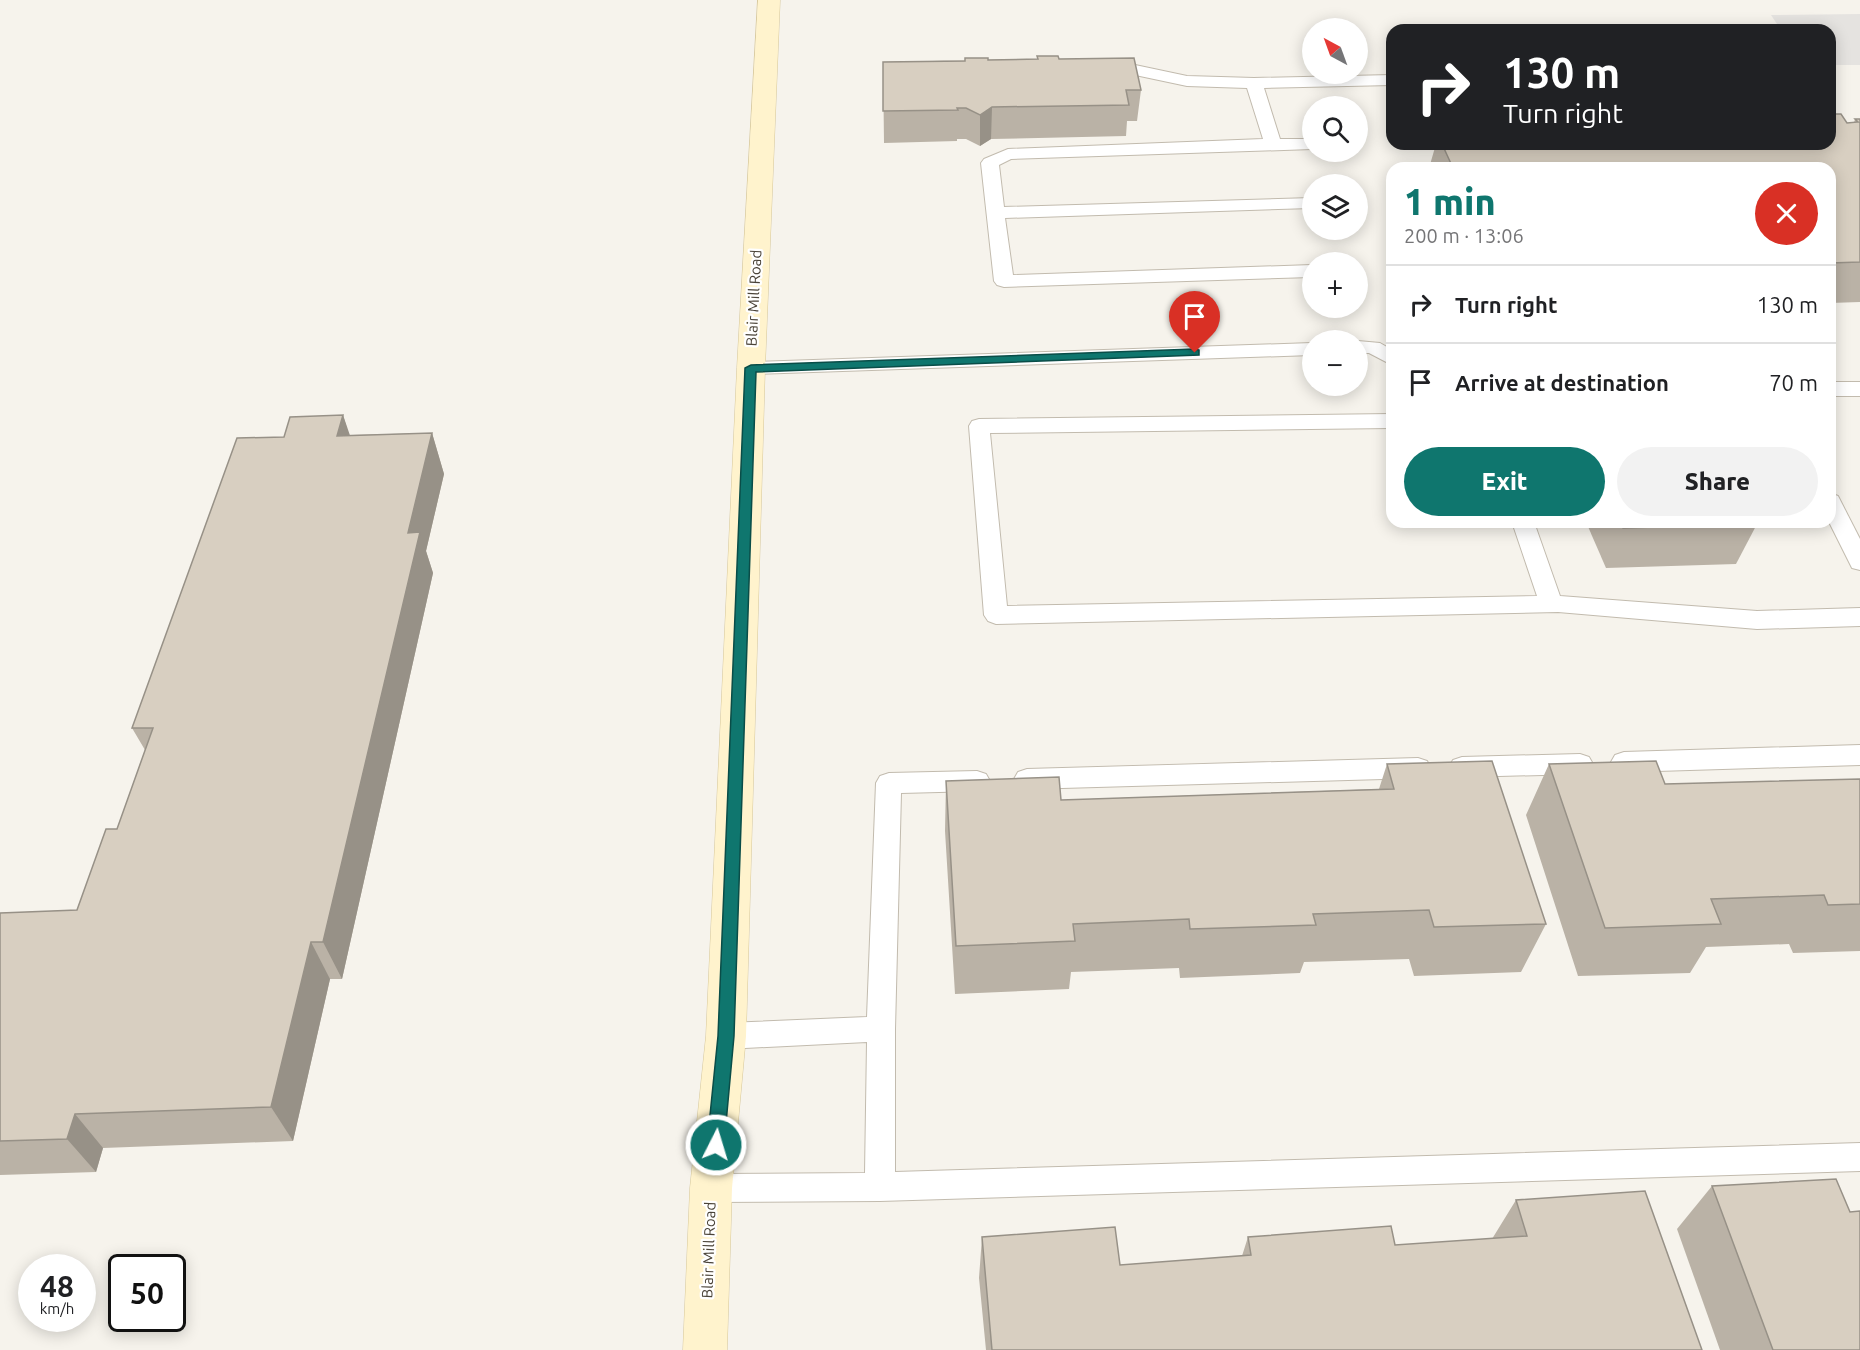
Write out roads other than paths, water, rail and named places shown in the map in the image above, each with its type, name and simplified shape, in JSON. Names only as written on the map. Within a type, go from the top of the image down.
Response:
[{"type":"main road","name":"Blair Mill Road","points":[[705,1350],[711,1188],[726,1036],[751,368],[769,0]]},
{"type":"lane","points":[[1085,69],[1121,67],[1187,81],[1254,83],[1386,80]]},
{"type":"lane","points":[[1254,83],[1273,144]]},
{"type":"lane","points":[[1302,144],[1008,154],[990,163],[1004,281],[1302,271]]},
{"type":"lane","points":[[995,213],[1302,203]]},
{"type":"lane","points":[[1368,347],[1373,347],[1386,355]]},
{"type":"lane","points":[[751,368],[1302,349]]},
{"type":"lane","points":[[1836,389],[1860,389]]},
{"type":"lane","points":[[1386,421],[979,426],[996,615],[1551,604],[1757,620],[1860,617]]},
{"type":"lane","points":[[1836,513],[1860,562]]},
{"type":"lane","points":[[1524,528],[1551,604]]},
{"type":"lane","points":[[880,1187],[881,1029],[889,783],[1860,755]]},
{"type":"lane","points":[[726,1036],[881,1029]]},
{"type":"lane","points":[[711,1188],[880,1187],[1860,1157]]}]
